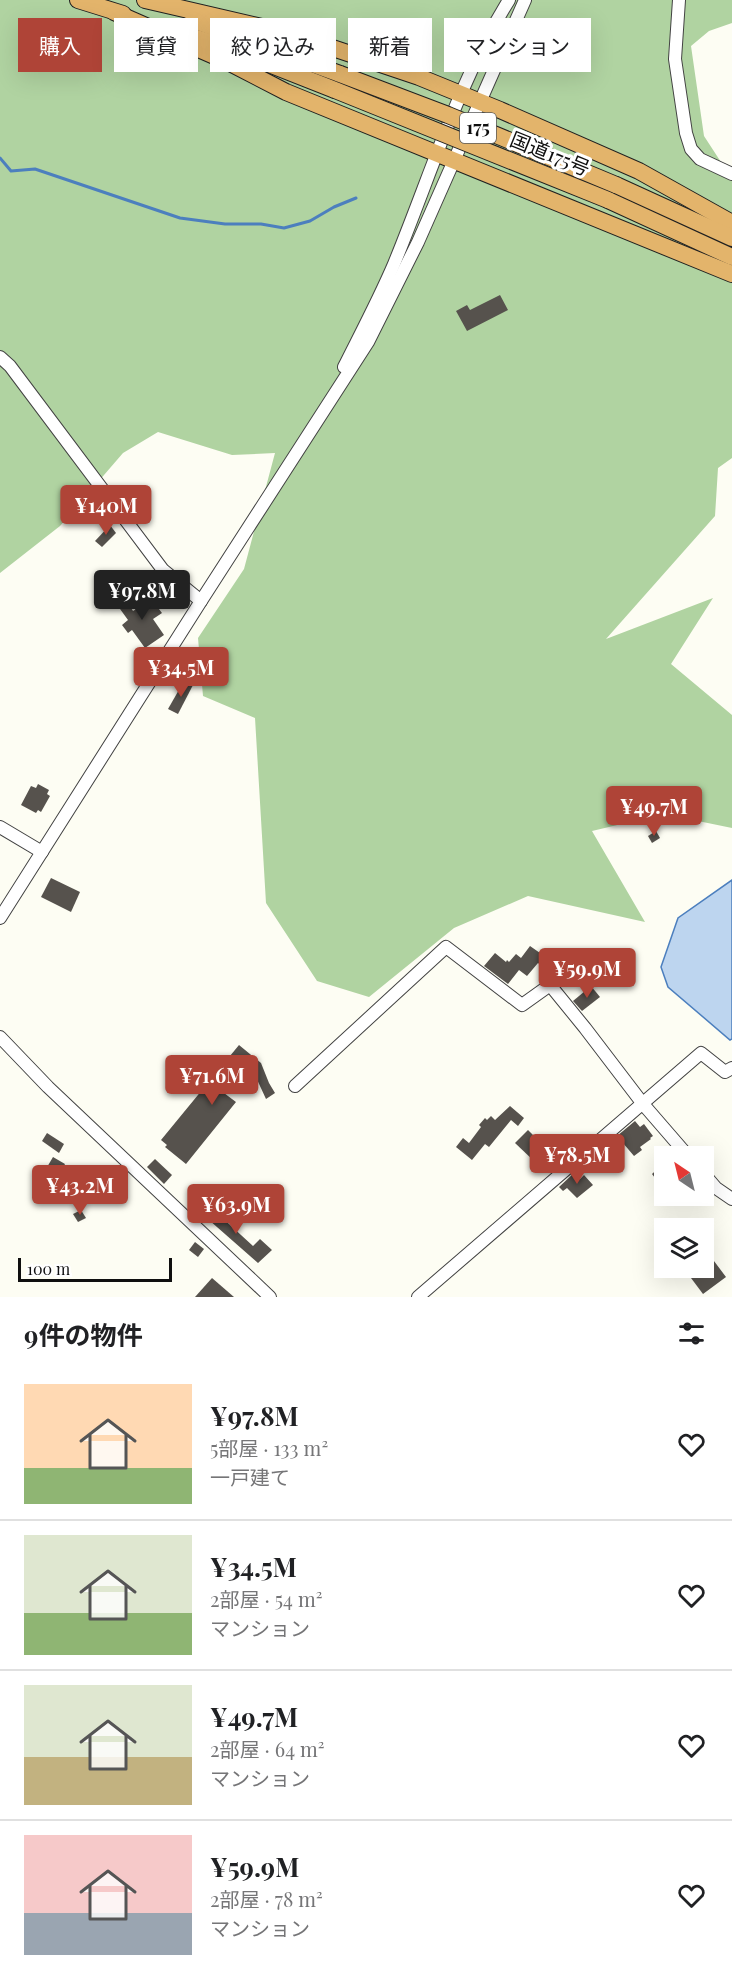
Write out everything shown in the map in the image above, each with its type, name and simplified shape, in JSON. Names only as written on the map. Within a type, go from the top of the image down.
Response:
[{"type":"highway","name":"国道175号","points":[[78,0],[447,115],[612,192],[732,257]]},
{"type":"highway","name":"国道175号","points":[[135,0],[338,82]]},
{"type":"highway","points":[[145,0],[288,33],[419,77],[639,171],[732,223]]},
{"type":"highway","points":[[114,12],[228,62],[286,92],[410,144],[438,152],[732,274]]},
{"type":"highway","name":"国道175号","points":[[612,192],[732,238]]},
{"type":"street","points":[[322,414],[393,266],[462,94],[494,25],[509,0]]},
{"type":"street","points":[[0,918],[368,342],[418,242],[525,0]]},
{"type":"street","points":[[679,0],[675,59],[686,133],[691,148],[700,159],[732,174]]},
{"type":"street","points":[[0,357],[10,366],[163,570],[201,601]]},
{"type":"street","points":[[0,827],[42,852]]},
{"type":"street","points":[[295,1086],[446,947],[522,1005],[550,985],[643,1104],[679,1146]]},
{"type":"street","points":[[0,1037],[48,1087],[270,1297]]},
{"type":"street","points":[[418,1297],[700,1053],[725,1072],[732,1068]]},
{"type":"street","points":[[714,1186],[732,1199]]},
{"type":"green space","points":[[0,0],[732,0],[732,23],[709,31],[691,46],[704,136],[732,179],[732,458],[718,468],[715,516],[606,639],[713,598],[671,664],[732,715],[732,828],[664,814],[592,831],[645,922],[528,896],[454,928],[369,997],[317,981],[266,903],[255,718],[203,696],[198,638],[244,569],[275,453],[232,455],[158,432],[123,453],[60,526],[0,573]]},
{"type":"water","points":[[732,880],[732,1039],[730,1040],[668,987],[661,967],[678,918]]},
{"type":"building","points":[[500,295],[508,310],[467,331],[456,311],[467,305],[470,310]]},
{"type":"building","points":[[110,525],[116,533],[102,547],[95,541]]},
{"type":"building","points":[[124,596],[133,611],[152,600],[162,613],[153,619],[164,635],[145,648],[132,630],[128,633],[122,625],[128,620],[115,602]]},
{"type":"building","points":[[184,681],[193,685],[178,714],[168,709]]},
{"type":"building","points":[[38,784],[49,790],[47,794],[50,796],[41,812],[38,810],[36,813],[21,805],[31,786],[36,788]]},
{"type":"building","points":[[656,831],[660,838],[652,843],[648,836]]},
{"type":"building","points":[[51,878],[80,892],[71,912],[41,897]]},
{"type":"building","points":[[530,946],[550,960],[544,968],[538,963],[527,976],[519,970],[508,984],[484,966],[495,953],[509,962],[516,954],[521,958]]},
{"type":"building","points":[[591,986],[600,997],[582,1011],[573,1001]]},
{"type":"building","points":[[239,1045],[261,1063],[275,1093],[266,1099],[249,1062],[224,1093],[236,1102],[186,1164],[165,1147],[167,1145],[161,1140]]},
{"type":"building","points":[[510,1106],[524,1118],[518,1126],[511,1120],[489,1147],[485,1144],[472,1160],[456,1147],[463,1138],[469,1143],[485,1118],[487,1120],[491,1116],[495,1120]]},
{"type":"building","points":[[635,1121],[640,1127],[644,1124],[653,1136],[640,1147],[642,1150],[634,1156],[617,1136]]},
{"type":"building","points":[[528,1130],[547,1149],[535,1162],[515,1143]]},
{"type":"building","points":[[47,1133],[64,1144],[59,1153],[42,1141]]},
{"type":"building","points":[[53,1157],[65,1164],[60,1175],[79,1187],[74,1195],[56,1184],[49,1193],[36,1186]]},
{"type":"building","points":[[155,1159],[172,1175],[164,1184],[147,1167]]},
{"type":"building","points":[[574,1173],[580,1179],[584,1175],[593,1185],[577,1198],[567,1188],[563,1191],[559,1187]]},
{"type":"building","points":[[205,1202],[253,1246],[260,1239],[272,1250],[258,1263],[201,1213],[198,1209]]},
{"type":"building","points":[[81,1210],[86,1218],[78,1222],[73,1214]]},
{"type":"building","points":[[195,1242],[204,1249],[198,1257],[189,1250]]},
{"type":"building","points":[[714,1261],[726,1277],[703,1294],[691,1278],[714,1278]]},
{"type":"building","points":[[212,1278],[234,1297],[195,1297]]},
{"type":"waterway","points":[[0,158],[11,171],[35,169],[180,218],[225,224],[261,224],[284,228],[310,221],[356,198]]}]
